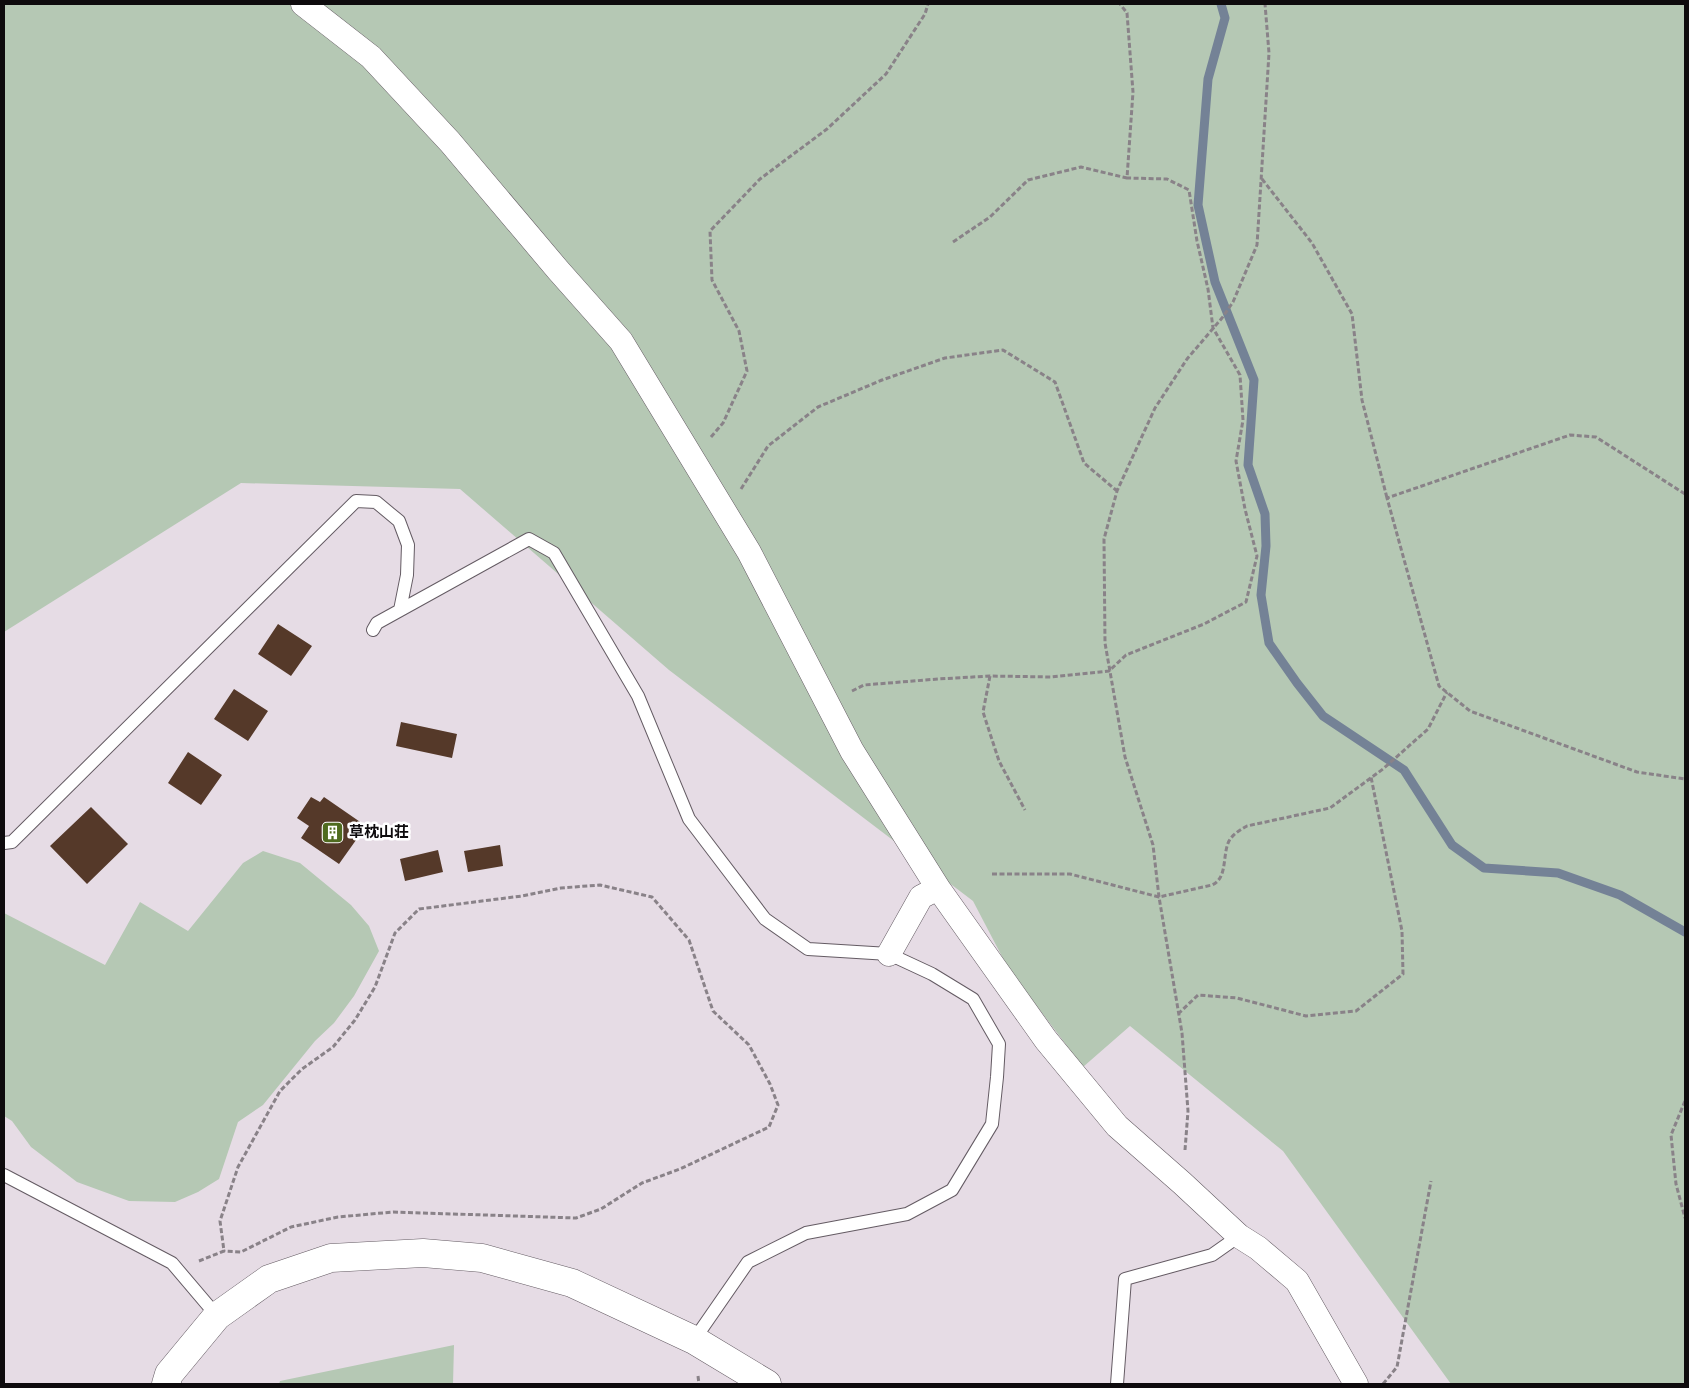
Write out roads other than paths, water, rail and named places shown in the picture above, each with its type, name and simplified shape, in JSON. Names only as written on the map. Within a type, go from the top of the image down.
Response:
[{"type":"street","points":[[304,4],[377,64],[450,142],[558,270],[621,341],[750,552],[852,751],[938,888],[1046,1040],[1117,1126],[1239,1236],[1258,1248],[1297,1281],[1356,1384]]},
{"type":"street","points":[[889,954],[922,897],[938,888]]},
{"type":"street","points":[[166,1384],[169,1374],[217,1316],[269,1279],[331,1258],[423,1253],[482,1258],[572,1283],[694,1340],[767,1384]]},
{"type":"lane","points":[[4,843],[12,842],[356,501],[376,502],[399,521],[408,545],[407,575],[400,610]]},
{"type":"lane","points":[[373,630],[377,623],[529,539],[554,553],[638,696],[689,819],[764,919],[808,949],[889,954],[932,974],[973,999],[999,1044],[992,1124],[952,1190],[907,1214],[806,1233],[748,1262],[694,1340]]},
{"type":"lane","points":[[4,1175],[172,1263],[217,1316]]},
{"type":"lane","points":[[1117,1384],[1126,1279],[1212,1255],[1239,1236]]},
{"type":"waterway","points":[[1221,4],[1225,18],[1208,79],[1198,205],[1215,282],[1254,380],[1248,465],[1265,514],[1266,546],[1261,595],[1269,643],[1323,716],[1404,770],[1452,845],[1484,868],[1558,873],[1620,895],[1685,932]]},
{"type":"place","name":"草枕山荘","points":[[333,832]]}]
